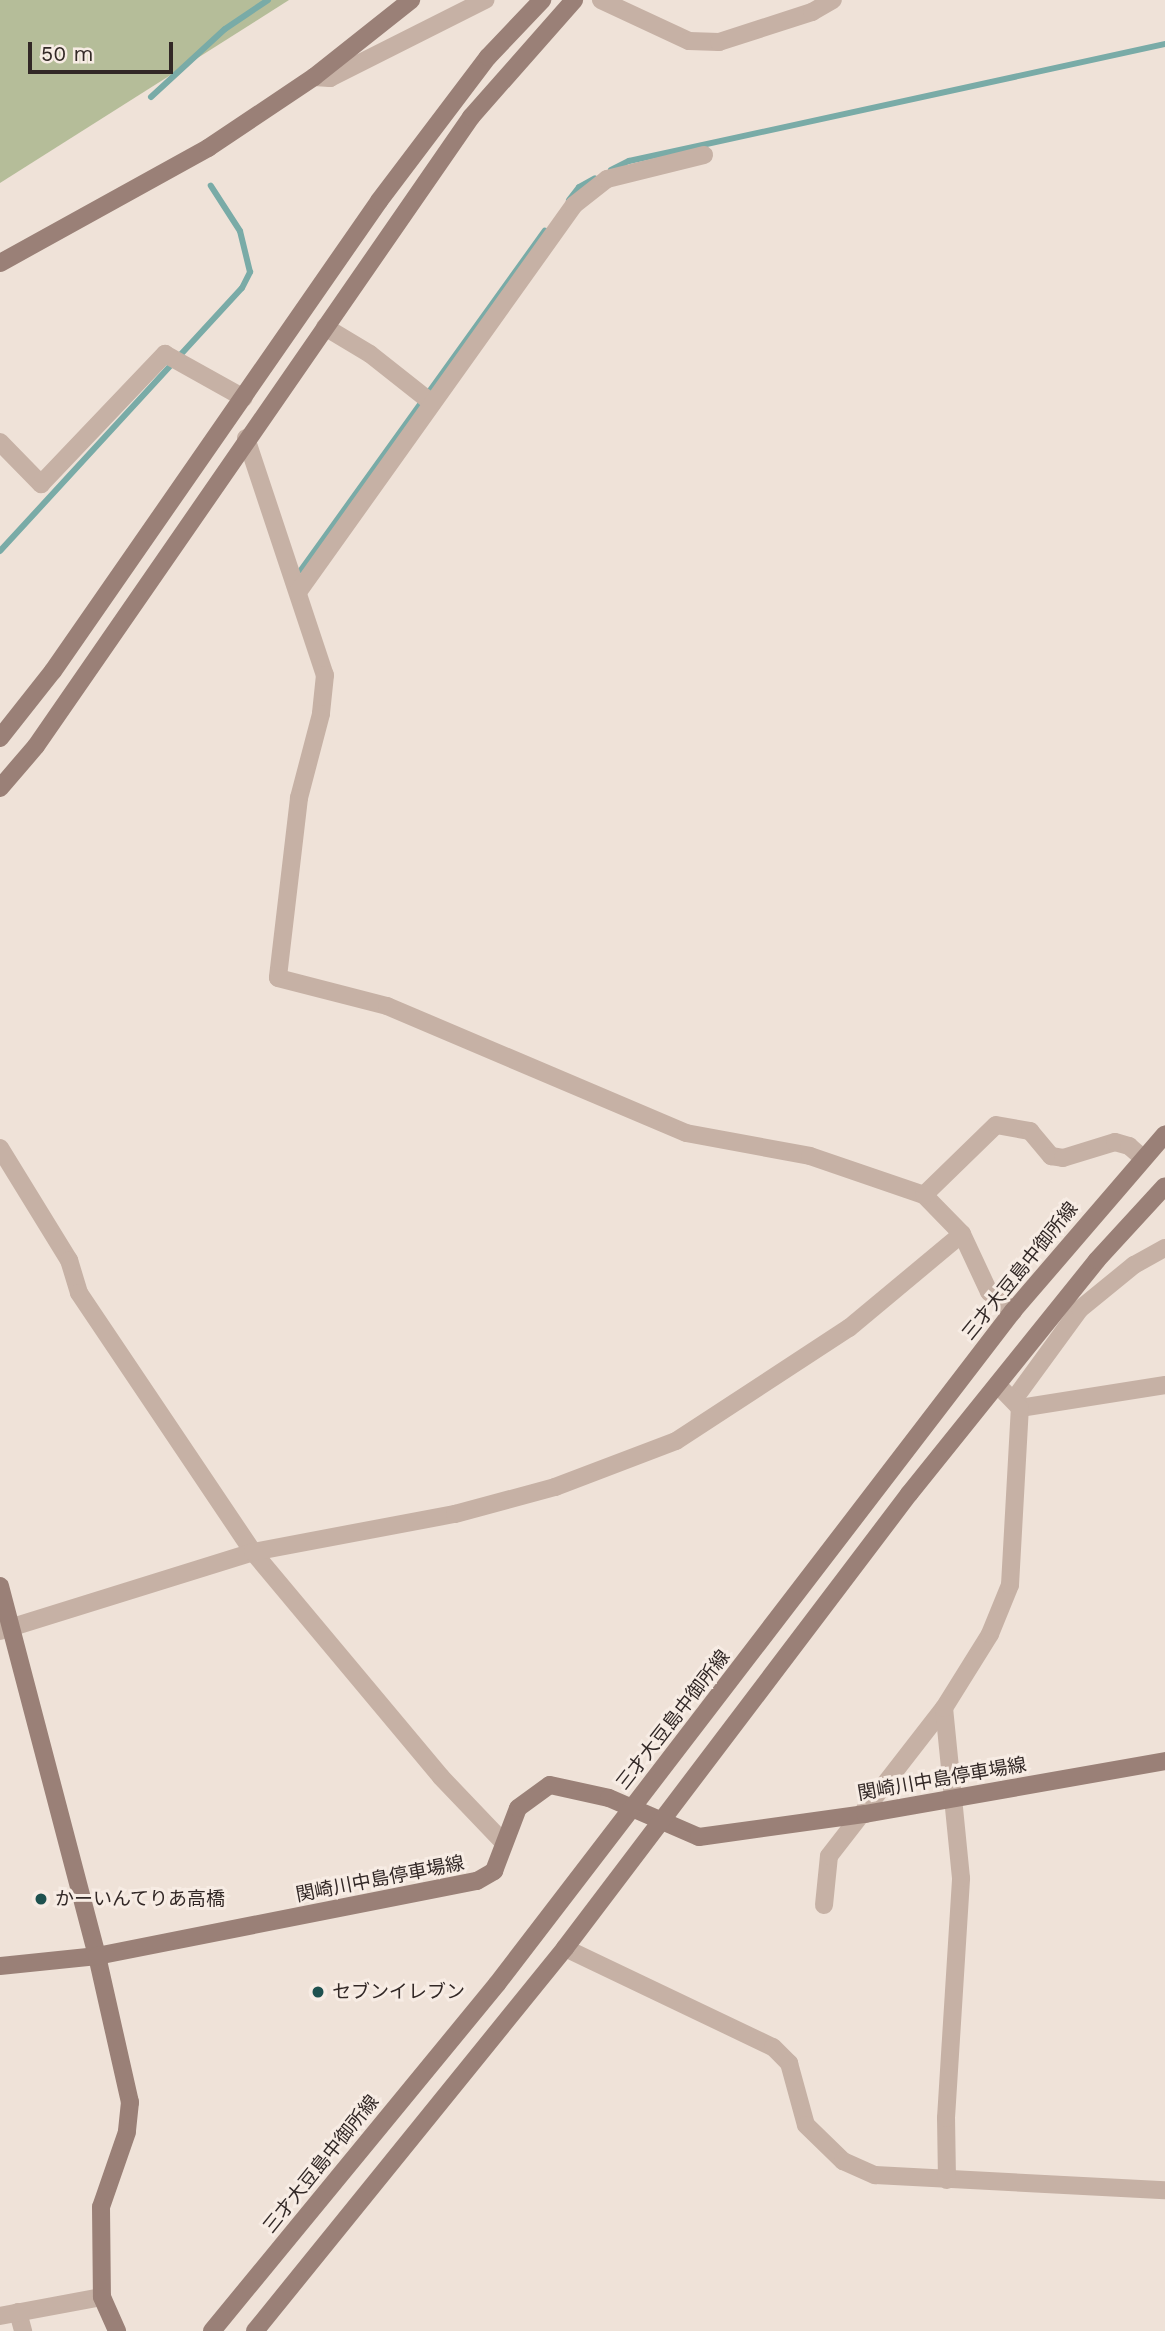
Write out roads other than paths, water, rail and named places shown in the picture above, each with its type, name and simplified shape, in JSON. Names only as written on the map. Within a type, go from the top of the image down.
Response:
[{"type":"main road","points":[[0,263],[208,148],[314,77],[411,0]]},
{"type":"main road","points":[[0,738],[53,671],[379,201],[488,57],[542,0]]},
{"type":"main road","points":[[0,788],[36,746],[471,117],[574,0]]},
{"type":"main road","name":"三才大豆島中御所線","points":[[212,2331],[497,1984],[1013,1311],[1165,1134]]},
{"type":"main road","points":[[255,2331],[565,1948],[909,1494],[1097,1260],[1165,1186]]},
{"type":"main road","points":[[0,1586],[5,1629],[97,1956],[130,2102],[128,2132],[101,2207],[102,2297],[117,2331]]},
{"type":"main road","name":"関崎川中島停車場線","points":[[0,1966],[97,1956],[477,1881],[494,1871],[518,1808],[550,1785],[609,1798],[659,1822],[699,1837],[865,1814],[1165,1761]]},
{"type":"street","points":[[314,77],[330,78],[485,0]]},
{"type":"street","points":[[601,0],[689,41],[719,42],[812,12],[833,0]]},
{"type":"street","points":[[298,592],[432,403],[589,190],[626,173],[704,155]]},
{"type":"street","points":[[325,327],[370,354],[432,403]]},
{"type":"street","points":[[0,442],[41,484],[165,354],[244,398]]},
{"type":"street","points":[[246,439],[325,675],[321,714],[299,798],[278,978],[387,1006],[686,1133],[810,1156],[924,1195],[962,1234],[989,1292],[1013,1311]]},
{"type":"street","points":[[924,1195],[996,1125],[1030,1131],[1051,1156],[1063,1158],[1115,1142],[1129,1146],[1143,1158]]},
{"type":"street","points":[[0,1149],[69,1260],[79,1293],[253,1552],[441,1777],[504,1843]]},
{"type":"street","points":[[5,1629],[253,1552],[455,1514],[555,1487],[676,1441],[849,1328],[962,1234]]},
{"type":"street","points":[[824,1905],[829,1856],[865,1814],[944,1708],[990,1634],[1010,1585],[1017,1403],[1080,1309],[1134,1265],[1165,1248]]},
{"type":"street","points":[[998,1385],[1017,1403]]},
{"type":"street","points":[[1017,1403],[1165,1385]]},
{"type":"street","points":[[944,1708],[961,1878],[946,2118],[947,2180]]},
{"type":"street","points":[[565,1948],[773,2047],[789,2063],[806,2125],[843,2161],[875,2175],[1165,2190]]},
{"type":"street","points":[[0,2316],[102,2297]]},
{"type":"street","points":[[18,2312],[23,2331]]},
{"type":"waterway","points":[[151,97],[225,29],[268,0]]},
{"type":"waterway","points":[[611,170],[629,161],[1165,44]]},
{"type":"waterway","points":[[569,200],[579,187],[595,178]]},
{"type":"waterway","points":[[0,551],[242,288],[250,272],[240,231],[211,186]]},
{"type":"waterway","points":[[301,570],[545,230]]},
{"type":"place","name":"かーいんてりあ高橋","points":[[41,1899]]},
{"type":"place","name":"セブンイレブン","points":[[318,1992]]}]
